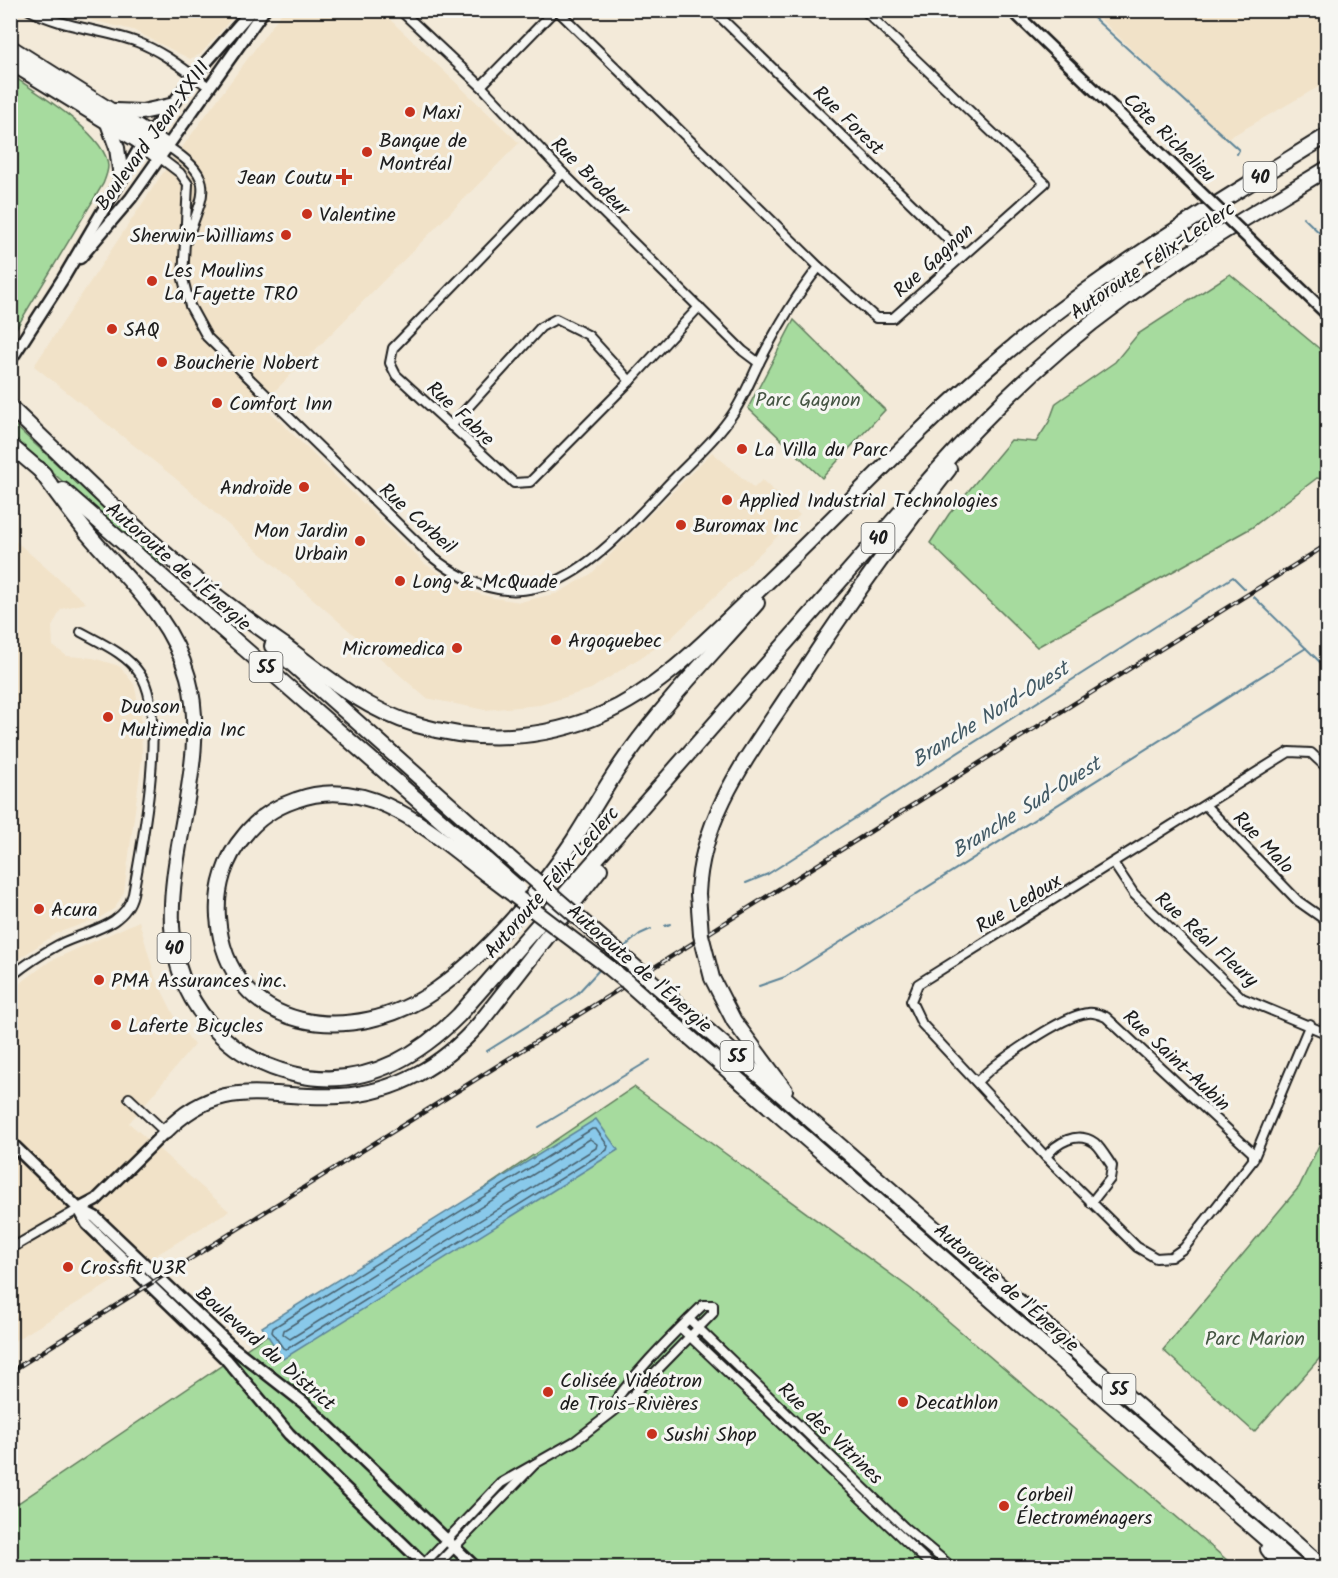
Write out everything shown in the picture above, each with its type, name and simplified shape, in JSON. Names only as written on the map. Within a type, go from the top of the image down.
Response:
[{"type":"highway","points":[[10,47],[163,151]]},
{"type":"highway","points":[[10,62],[110,117],[170,106]]},
{"type":"highway","points":[[110,117],[121,177]]},
{"type":"highway","name":"Autoroute Félix-Leclerc","points":[[10,407],[203,585],[335,684],[375,708],[410,723],[449,733],[514,736],[573,725],[598,716],[633,698],[688,656],[801,551],[931,420],[1040,326],[1144,250],[1328,135]]},
{"type":"highway","name":"Autoroute Félix-Leclerc","points":[[39,469],[89,534],[146,596],[166,625],[181,655],[192,695],[195,731],[192,776],[172,899],[172,931],[176,959],[193,1000],[216,1030],[244,1054],[280,1070],[320,1078],[361,1075],[400,1061],[432,1040],[474,999],[934,474],[1000,404],[1057,351],[1120,301],[1328,168]]},
{"type":"highway","points":[[800,1111],[734,1021],[712,978],[701,935],[698,894],[701,864],[708,833],[734,778],[881,558],[1000,404]]},
{"type":"highway","name":"Autoroute de l'Énergie","points":[[10,445],[490,870],[610,968],[1299,1568]]},
{"type":"highway","points":[[490,870],[422,825],[385,804],[354,794],[315,794],[292,801],[271,812],[252,826],[237,845],[221,882],[218,906],[220,932],[233,967],[251,991],[279,1012],[303,1022],[336,1026],[371,1022],[402,1011],[433,993],[474,958],[538,888],[571,844],[635,744],[801,551]]},
{"type":"highway","name":"Autoroute de l'Énergie","points":[[203,585],[504,853],[1324,1568]]},
{"type":"highway","points":[[165,1132],[189,1110],[216,1097],[248,1092],[318,1096],[356,1094],[401,1082],[447,1056],[485,1017],[542,941],[739,698]]},
{"type":"highway","points":[[1242,1518],[1283,1568]]},
{"type":"street","points":[[29,10],[66,25],[141,44],[209,87]]},
{"type":"street","name":"Boulevard Jean-XXIII","points":[[10,361],[64,277],[145,139],[194,76],[252,10]]},
{"type":"street","name":"Boulevard Jean-XXIII","points":[[64,277],[131,198],[264,10]]},
{"type":"street","name":"Rue Brodeur","points":[[400,10],[482,86],[563,173],[743,351],[759,363]]},
{"type":"street","points":[[482,86],[556,10]]},
{"type":"street","name":"Rue Gagnon","points":[[556,10],[819,267],[876,318],[893,318],[1045,183],[864,10]]},
{"type":"street","name":"Rue Forest","points":[[713,10],[963,254]]},
{"type":"street","name":"Côte Richelieu","points":[[1012,10],[1328,315]]},
{"type":"street","name":"Rue Corbeil","points":[[163,151],[188,184],[183,252],[187,298],[197,323],[213,345],[431,556],[466,578],[501,589],[525,590],[548,585],[577,571],[600,554],[727,422],[799,295],[819,267]]},
{"type":"street","name":"Rue Corbeil","points":[[163,151],[192,164],[203,183],[199,206],[183,252]]},
{"type":"street","name":"Rue Fabre","points":[[563,173],[393,348],[390,363],[396,375],[514,483],[530,482],[699,307]]},
{"type":"street","points":[[451,426],[541,327],[556,319],[588,335],[630,381]]},
{"type":"street","points":[[10,977],[51,949],[120,918],[129,906],[133,894],[153,750],[150,698],[145,681],[132,664],[81,632]]},
{"type":"street","name":"Rue Ledoux","points":[[1310,1024],[1253,1160],[1184,1248],[1171,1257],[1155,1258],[1137,1247],[1046,1157],[922,1023],[911,1001],[918,984],[1114,864],[1289,752],[1311,753],[1328,769]]},
{"type":"street","name":"Rue Malo","points":[[1205,805],[1298,901],[1328,922]]},
{"type":"street","name":"Rue Réal Fleury","points":[[1114,864],[1134,894],[1242,998],[1310,1024],[1328,1034]]},
{"type":"street","name":"Rue Saint-Aubin","points":[[976,1082],[990,1067],[1072,1017],[1090,1012],[1106,1017],[1253,1153],[1253,1160]]},
{"type":"street","points":[[10,1249],[96,1200],[165,1132],[129,1098]]},
{"type":"street","points":[[1046,1157],[1054,1145],[1074,1137],[1094,1142],[1112,1166],[1110,1179],[1091,1203]]},
{"type":"street","points":[[10,1142],[79,1209]]},
{"type":"street","name":"Boulevard du District","points":[[79,1209],[95,1217],[231,1346],[304,1403],[476,1568]]},
{"type":"street","name":"Boulevard du District","points":[[79,1209],[87,1224],[226,1359],[281,1426],[426,1566]]},
{"type":"street","points":[[426,1566],[446,1539],[506,1479],[575,1441],[627,1401],[690,1338],[714,1311],[713,1305],[705,1304],[689,1319],[634,1376],[603,1418]]},
{"type":"street","name":"Rue des Vitrines","points":[[689,1319],[904,1527],[953,1568]]},
{"type":"street","name":"Rue des Vitrines","points":[[681,1328],[934,1568]]},
{"type":"street","points":[[426,1566],[443,1559],[455,1548],[541,1459]]},
{"type":"shaded area","points":[[53,11],[238,11],[201,54],[190,59],[133,30]]},
{"type":"shaded area","points":[[283,11],[381,11],[519,143],[262,404],[425,564],[469,591],[494,598],[520,602],[558,593],[591,574],[712,452],[754,488],[762,480],[800,515],[670,639],[591,689],[540,705],[485,710],[426,698],[175,478],[34,366],[160,177]]},
{"type":"shaded area","points":[[1092,11],[1327,11],[1327,82],[1225,140]]},
{"type":"shaded area","points":[[10,536],[86,603],[61,609],[52,627],[53,646],[67,656],[93,658],[119,666],[134,684],[141,715],[142,758],[124,892],[115,908],[99,918],[57,933],[11,964]]},
{"type":"shaded area","points":[[139,921],[155,977],[178,1023],[194,1045],[129,1123],[229,1211],[11,1343],[11,990],[50,961]]},
{"type":"green space","points":[[11,75],[83,128],[105,154],[108,166],[103,184],[11,337]]},
{"type":"green space","points":[[1230,274],[1327,355],[1327,480],[1317,478],[1251,528],[1037,647],[930,543],[949,514],[1011,440],[1036,442],[1049,422],[1056,403],[1115,362],[1138,334]]},
{"type":"green space","name":"Parc Gagnon","points":[[794,320],[885,410],[822,478],[748,408]]},
{"type":"green space","points":[[10,421],[163,562],[161,568],[11,436]]},
{"type":"green space","points":[[634,1087],[911,1289],[1235,1567],[11,1568],[11,1508]]},
{"type":"green space","name":"Parc Marion","points":[[1322,1139],[1328,1141],[1327,1350],[1254,1432],[1163,1350],[1299,1187]]},
{"type":"water","points":[[596,1119],[618,1150],[283,1359],[262,1327]]},
{"type":"waterway","points":[[1085,10],[1239,150],[1237,154]]},
{"type":"waterway","points":[[1303,217],[1328,241]]},
{"type":"waterway","name":"Branche Nord-Ouest","points":[[746,883],[768,874],[1233,577],[1245,589]]},
{"type":"waterway","name":"Branche Nord-Ouest","points":[[1254,597],[1328,670]]},
{"type":"waterway","name":"Branche Sud-Ouest","points":[[759,986],[785,977],[1306,648]]},
{"type":"waterway","name":"Branche Nord-Ouest","points":[[665,926],[670,924]]},
{"type":"waterway","name":"Branche Nord-Ouest","points":[[623,948],[640,934],[651,929]]},
{"type":"waterway","name":"Branche Nord-Ouest","points":[[487,1051],[575,996],[601,968]]},
{"type":"waterway","name":"Branche Sud-Ouest","points":[[539,1127],[650,1060]]},
{"type":"railway","points":[[10,1372],[1328,544]]},
{"type":"place","name":"Maxi","points":[[410,112]]},
{"type":"place","name":"Banque de Montréal","points":[[367,152]]},
{"type":"place","name":"Jean Coutu","points":[[344,177]]},
{"type":"place","name":"Valentine","points":[[307,214]]},
{"type":"place","name":"Sherwin-Williams","points":[[286,235]]},
{"type":"place","name":"Les Moulins La Fayette TRO","points":[[152,281]]},
{"type":"place","name":"SAQ","points":[[112,329]]},
{"type":"place","name":"Boucherie Nobert","points":[[162,362]]},
{"type":"place","name":"Comfort Inn","points":[[217,403]]},
{"type":"place","name":"La Villa du Parc","points":[[742,449]]},
{"type":"place","name":"Androïde","points":[[304,487]]},
{"type":"place","name":"Applied Industrial Technologies","points":[[727,500]]},
{"type":"place","name":"Buromax Inc","points":[[681,525]]},
{"type":"place","name":"Mon Jardin Urbain","points":[[360,541]]},
{"type":"place","name":"Long & McQuade","points":[[400,581]]},
{"type":"place","name":"Argoquebec","points":[[556,640]]},
{"type":"place","name":"Micromedica","points":[[457,648]]},
{"type":"place","name":"Duoson Multimedia Inc","points":[[108,717]]},
{"type":"place","name":"Acura","points":[[39,909]]},
{"type":"place","name":"PMA Assurances inc.","points":[[99,980]]},
{"type":"place","name":"Laferte Bicycles","points":[[116,1025]]},
{"type":"place","name":"Crossfit U3R","points":[[68,1267]]},
{"type":"place","name":"Colisée Vidéotron de Trois-Rivières","points":[[548,1392]]},
{"type":"place","name":"Decathlon","points":[[903,1402]]},
{"type":"place","name":"Sushi Shop","points":[[652,1434]]},
{"type":"place","name":"Corbeil Électroménagers","points":[[1004,1506]]}]
